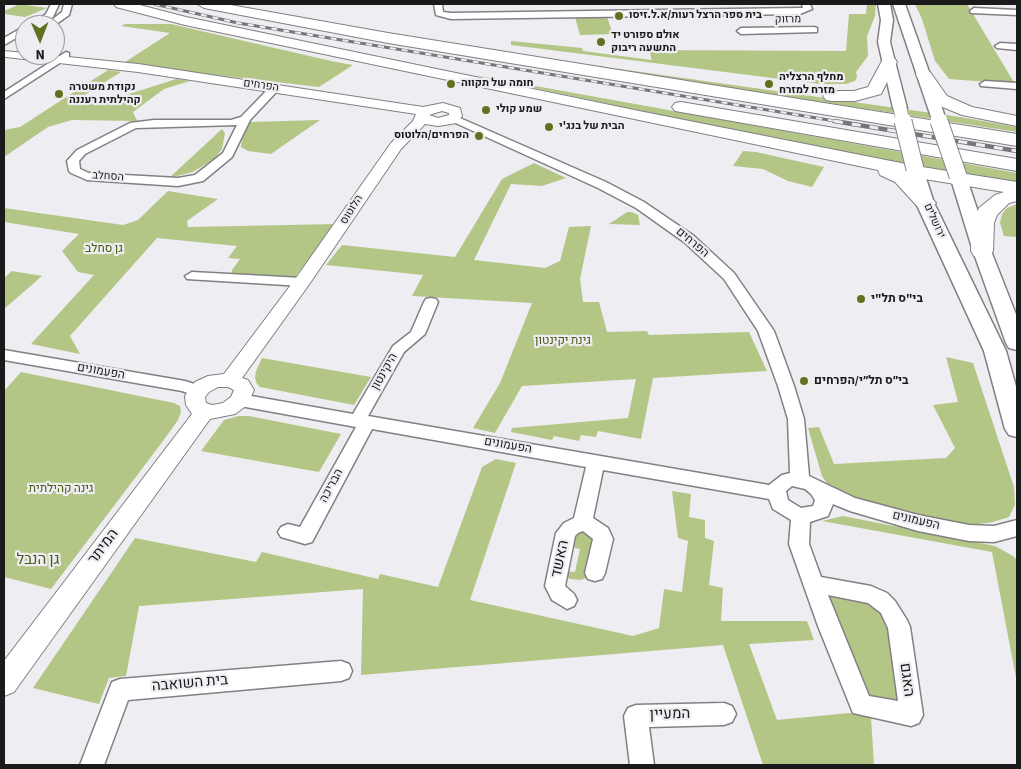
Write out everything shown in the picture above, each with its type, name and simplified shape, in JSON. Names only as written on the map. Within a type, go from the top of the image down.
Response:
[{"type":"highway","points":[[121,4],[185,21],[840,157],[1017,188]]},
{"type":"highway","points":[[204,4],[398,40],[1017,140]]},
{"type":"highway","points":[[282,18],[763,84],[900,107],[1017,122]]},
{"type":"highway","points":[[295,43],[386,56],[1017,165]]},
{"type":"highway","points":[[832,96],[855,96],[875,90],[888,62]]},
{"type":"highway","points":[[924,74],[941,100],[950,105],[1017,122]]},
{"type":"highway","points":[[840,157],[896,174],[914,189],[925,203]]},
{"type":"highway","points":[[982,251],[983,223],[986,213],[1002,199],[1017,196]]},
{"type":"main road","name":"ירושלים","points":[[884,4],[887,20],[884,42],[888,62],[915,171],[925,203],[995,351],[1017,429]]},
{"type":"main road","points":[[899,4],[937,112],[982,251],[1017,343]]},
{"type":"street","points":[[63,15],[66,13],[68,4]]},
{"type":"street","points":[[438,4],[438,12],[441,14],[460,16],[800,11],[808,9],[806,4]]},
{"type":"street","points":[[1011,4],[1017,13]]},
{"type":"street","points":[[974,11],[1017,13]]},
{"type":"street","name":"מרזוק","points":[[749,12],[762,31]]},
{"type":"street","name":"מרזוק","points":[[741,32],[814,30]]},
{"type":"street","points":[[1000,46],[1017,47]]},
{"type":"street","name":"הפרחים","points":[[65,58],[275,88],[424,114],[430,121],[448,120],[602,184],[640,205],[685,236],[729,276],[766,331],[796,419],[800,480]]},
{"type":"street","points":[[4,96],[49,65]]},
{"type":"street","points":[[985,84],[1017,86]]},
{"type":"street","name":"הסחלב","points":[[245,119],[231,124],[154,123],[134,125],[82,152],[73,161],[75,171],[88,176],[178,182],[199,178],[228,155],[245,119],[275,88]]},
{"type":"street","name":"הלוטוס","points":[[230,380],[302,282],[361,195],[404,138],[419,123],[424,114]]},
{"type":"street","name":"הלוטוס","points":[[404,138],[429,126],[448,120]]},
{"type":"street","points":[[192,276],[302,282]]},
{"type":"street","name":"היקינטון","points":[[362,421],[398,349],[417,334],[431,302]]},
{"type":"street","name":"הפעמונים","points":[[4,355],[185,386],[201,401]]},
{"type":"street","points":[[215,380],[230,380],[241,385],[243,395],[240,400],[228,409],[220,411],[201,401],[215,380]]},
{"type":"street","name":"הפעמונים","points":[[240,400],[776,493]]},
{"type":"street","name":"המיתר","points":[[4,683],[201,401]]},
{"type":"street","name":"הבריכה","points":[[288,532],[305,536],[362,421]]},
{"type":"street","points":[[595,573],[603,539],[601,533],[583,522],[596,462]]},
{"type":"street","points":[[788,480],[800,480],[818,488],[825,500],[821,511],[811,515],[800,515],[785,509],[777,499],[777,487],[788,480]]},
{"type":"street","name":"הפעמונים","points":[[818,488],[850,504],[918,523],[960,531],[994,534],[1017,528]]},
{"type":"street","name":"האגם","points":[[800,515],[799,544],[814,584],[861,705],[911,715],[899,627],[888,606],[880,599],[871,595],[814,584]]},
{"type":"street","name":"האשד","points":[[567,600],[559,594],[556,586],[557,575],[566,533],[583,522]]},
{"type":"street","name":"בית השואבה","points":[[92,765],[120,690],[341,672]]},
{"type":"street","name":"המעיין","points":[[642,765],[636,716],[724,714]]},
{"type":"green space","points":[[20,4],[47,8],[30,15],[4,14],[4,11]]},
{"type":"green space","points":[[867,4],[876,4],[875,16],[867,36],[868,56],[856,72],[857,77],[855,81],[846,84],[820,84],[511,45],[511,41],[582,48],[583,51],[652,60],[649,50],[846,51],[849,14],[866,14]]},
{"type":"green space","points":[[915,4],[967,4],[1015,84],[949,79],[935,61],[922,19]]},
{"type":"green space","points":[[575,17],[607,17],[613,34],[580,35]]},
{"type":"green space","points":[[125,24],[171,24],[353,65],[319,87],[122,64],[170,33],[121,26]]},
{"type":"green space","points":[[485,50],[960,117],[1017,127],[1017,132]]},
{"type":"green space","points":[[108,70],[121,72],[75,101],[98,104],[176,79],[190,81],[164,89],[133,112],[137,121],[72,120],[48,127],[4,157],[4,130],[20,127]]},
{"type":"green space","points":[[469,74],[1017,173],[1017,185],[891,164]]},
{"type":"green space","points":[[320,120],[271,154],[248,151],[241,147],[244,129],[250,122]]},
{"type":"green space","points":[[222,129],[225,133],[222,149],[215,158],[193,172],[169,178]]},
{"type":"green space","points":[[743,151],[756,152],[824,167],[812,187],[788,181],[763,169],[733,166]]},
{"type":"green space","name":"גינת יקינטון","points":[[534,163],[566,178],[542,186],[511,184],[474,260],[545,268],[560,261],[569,227],[591,226],[580,279],[583,302],[599,302],[607,332],[647,331],[649,335],[749,332],[767,371],[653,378],[641,439],[598,431],[596,437],[581,435],[579,441],[554,436],[552,440],[511,432],[512,428],[628,418],[636,379],[522,386],[495,433],[473,428],[500,383],[532,303],[412,296],[423,275],[326,265],[342,245],[455,257],[502,179]]},
{"type":"green space","name":"גן סחלב","points":[[168,191],[218,199],[187,221],[188,227],[337,224],[294,278],[232,273],[240,259],[228,258],[237,246],[157,238],[70,336],[80,354],[31,344],[94,275],[78,272],[62,251],[79,234],[4,222],[4,208],[123,225],[138,220]]},
{"type":"green space","points":[[1017,204],[1017,237],[1004,236],[1000,223],[1002,214],[1007,208]]},
{"type":"green space","points":[[627,212],[638,215],[640,225],[609,224]]},
{"type":"green space","points":[[12,271],[42,276],[4,309],[4,278]]},
{"type":"green space","points":[[946,357],[973,363],[1014,487],[1015,505],[1009,517],[993,522],[972,525],[854,502],[830,488],[822,476],[808,428],[819,427],[834,464],[946,458],[955,448],[933,405],[958,402]]},
{"type":"green space","points":[[262,358],[371,377],[354,405],[260,387],[255,378]]},
{"type":"green space","points":[[21,372],[174,403],[180,406],[181,412],[178,420],[163,441],[51,589],[4,577],[4,391]]},
{"type":"green space","points":[[239,416],[249,416],[341,434],[319,472],[201,451],[224,420]]},
{"type":"green space","points":[[496,459],[516,463],[470,600],[633,636],[659,628],[664,589],[682,592],[688,541],[678,538],[672,491],[691,494],[689,517],[705,520],[705,538],[714,541],[709,585],[723,588],[721,621],[807,621],[814,640],[749,644],[777,720],[849,713],[871,717],[874,765],[763,765],[723,645],[361,675],[363,589],[139,606],[126,676],[109,678],[99,704],[33,688],[135,538],[256,562],[262,552],[378,579],[380,574],[438,587],[482,467]]},
{"type":"green space","points":[[843,516],[995,546],[1013,556],[1017,560],[1017,683],[992,552],[822,521]]},
{"type":"green space","points":[[577,532],[589,532],[595,537],[588,573],[586,578],[581,580],[570,579],[565,576],[564,571],[575,572],[580,549],[570,547],[570,542]]},
{"type":"green space","points":[[833,596],[871,603],[887,614],[900,698],[897,702],[869,700],[828,597]]},
{"type":"railway","points":[[154,4],[238,23],[841,122]]},
{"type":"railway","points":[[834,121],[1017,151]]},
{"type":"place","name":"בית ספר הרצל רעות/א.ל.זיסו","points":[[619,16]]},
{"type":"place","name":"אולם ספורט יד התשעה ריבוק","points":[[601,42]]},
{"type":"place","name":"חומה של תקווה","points":[[451,84]]},
{"type":"place","name":"מחלף הרצליה מזרח למזרח","points":[[769,84]]},
{"type":"place","name":"נקודת משטרה קהילתית רעננה","points":[[59,94]]},
{"type":"place","name":"שמע קולי","points":[[486,110]]},
{"type":"place","name":"הבית של בנג'י","points":[[549,127]]},
{"type":"place","name":"הפרחים/הלוטוס","points":[[479,136]]},
{"type":"place","name":"בי\"ס תל\"י","points":[[861,299]]},
{"type":"place","name":"בי״ס תל״י/הפרחים","points":[[804,381]]},
{"type":"park label","name":"גינה קהילתית","points":[[61,489]]},
{"type":"park label","name":"גן הנבל","points":[[38,561]]}]
